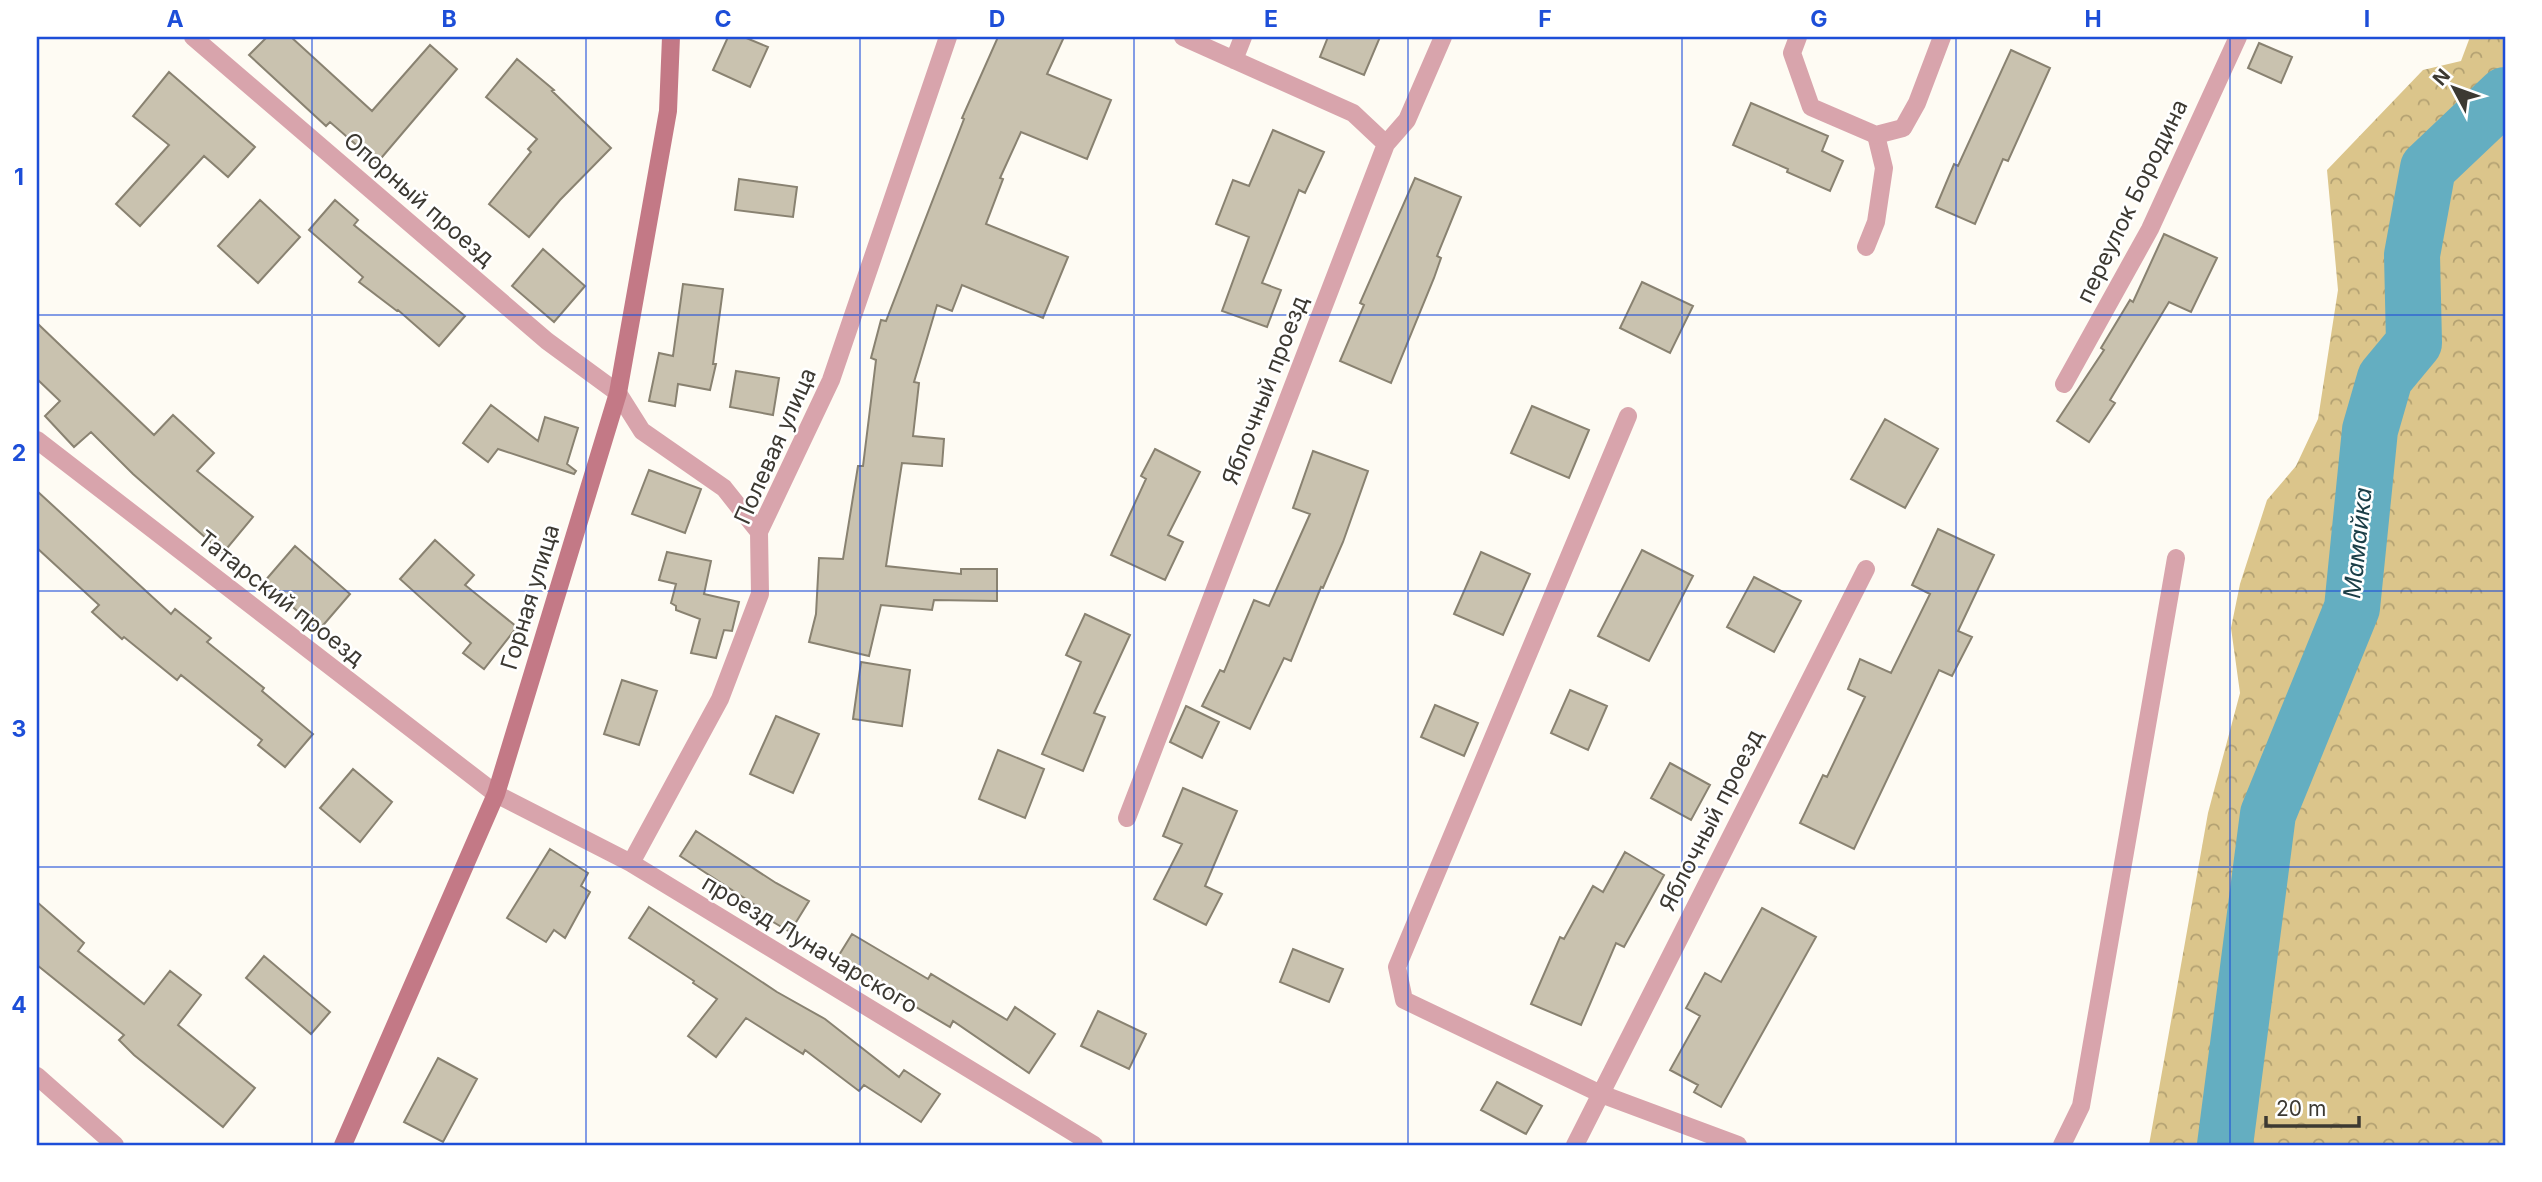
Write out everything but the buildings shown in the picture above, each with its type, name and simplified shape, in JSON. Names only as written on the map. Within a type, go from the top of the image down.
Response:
[{"type":"street","name":"Опорный проезд","points":[[193,37],[547,341],[618,393]]},
{"type":"street","name":"Горная улица","points":[[344,1145],[496,794],[618,393],[668,111],[671,37]]},
{"type":"street","name":"Полевая улица","points":[[631,863],[720,699],[761,594],[759,532],[831,380],[948,37]]},
{"type":"street","points":[[1183,37],[1353,113],[1386,144]]},
{"type":"street","points":[[1234,60],[1243,37]]},
{"type":"street","name":"Яблочный проезд","points":[[1127,818],[1386,144],[1407,120],[1443,37]]},
{"type":"street","points":[[1798,37],[1792,53],[1811,107],[1875,135],[1903,128],[1917,103],[1942,37]]},
{"type":"street","name":"переулок Бородина","points":[[2064,384],[2150,229],[2238,37]]},
{"type":"street","points":[[1866,247],[1876,222],[1884,168],[1875,135]]},
{"type":"street","points":[[618,393],[642,431],[724,488],[759,532]]},
{"type":"street","points":[[1628,416],[1397,967],[1404,1000],[1601,1094],[1738,1145]]},
{"type":"street","name":"Татарский проезд","points":[[37,440],[496,794]]},
{"type":"street","points":[[2062,1145],[2081,1105],[2176,558]]},
{"type":"street","name":"Яблочный проезд","points":[[1575,1145],[1866,569]]},
{"type":"street","name":"проезд Луначарского","points":[[496,794],[631,863],[1094,1145]]},
{"type":"street","points":[[37,1076],[115,1145]]},
{"type":"green space","points":[[2470,37],[2505,37],[2505,1145],[2149,1145],[2208,813],[2240,693],[2231,628],[2240,584],[2267,500],[2296,466],[2318,419],[2338,290],[2327,170],[2423,70],[2461,61]]},
{"type":"waterway","name":"Мамайка","points":[[2225,1145],[2268,814],[2352,608],[2370,430],[2385,378],[2414,343],[2412,255],[2428,168],[2505,95]]}]
